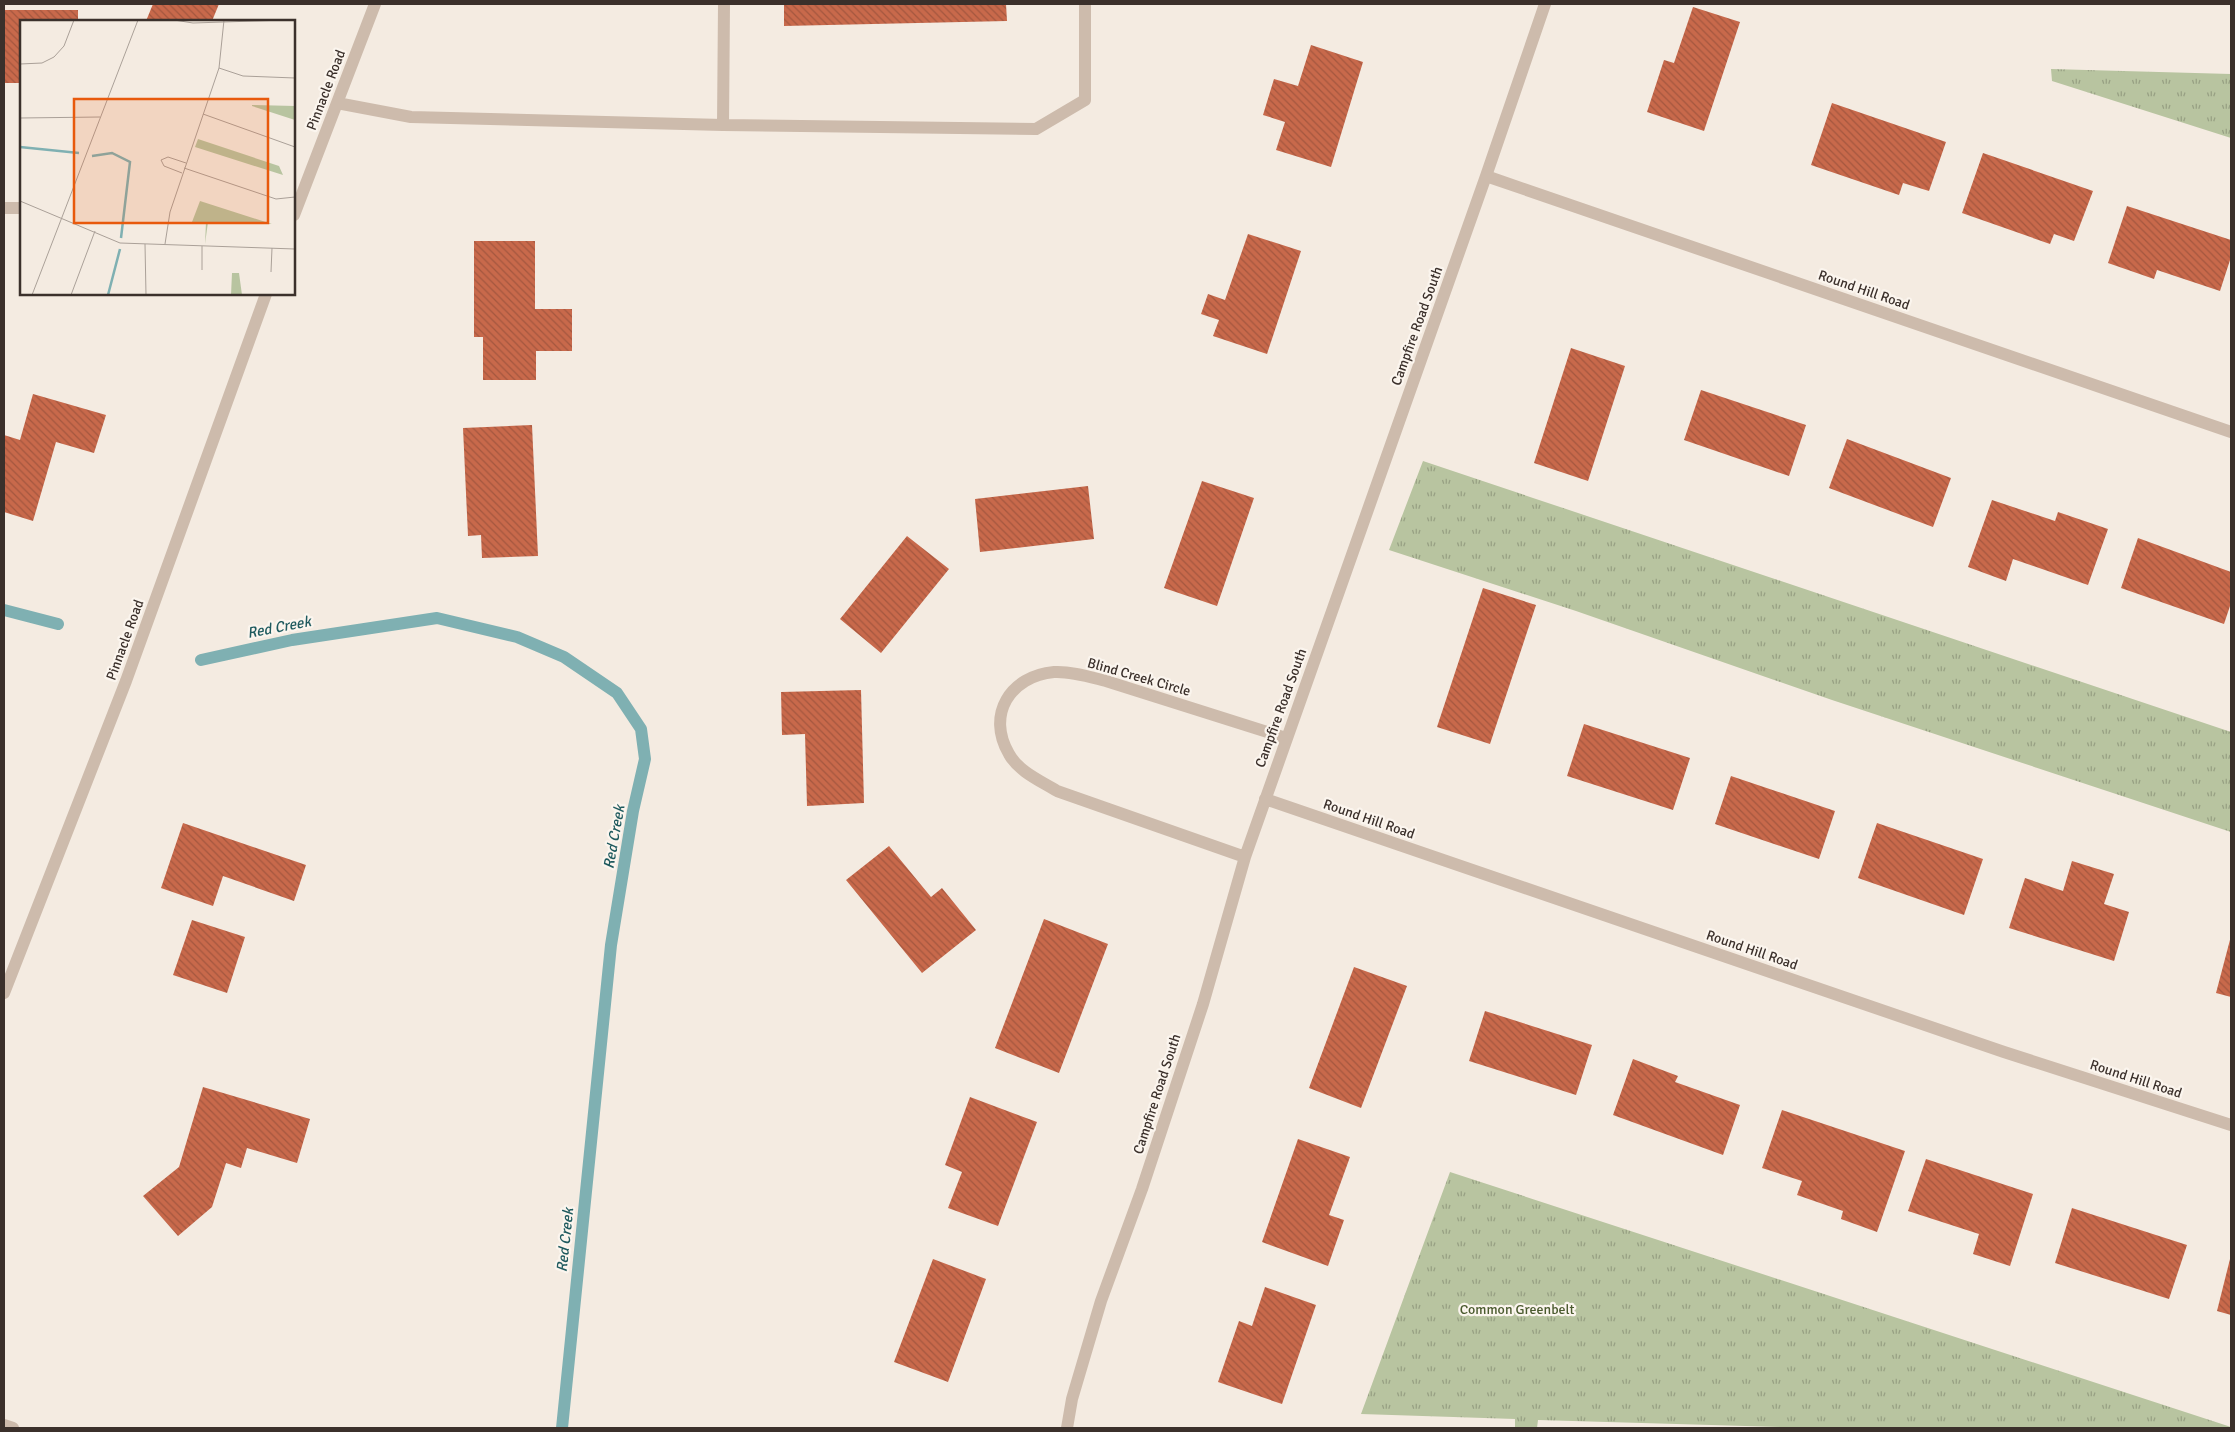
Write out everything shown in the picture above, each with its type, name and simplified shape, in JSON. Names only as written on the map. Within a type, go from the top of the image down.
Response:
[{"type":"street","name":"Pinnacle Road","points":[[296,202],[376,4]]},
{"type":"street","points":[[723,125],[724,4]]},
{"type":"street","points":[[337,103],[411,117],[723,125],[1036,129],[1085,100],[1085,4]]},
{"type":"street","name":"Campfire Road South","points":[[1067,1428],[1072,1399],[1101,1301],[1142,1188],[1203,1004],[1245,857],[1545,4]]},
{"type":"street","name":"Round Hill Road","points":[[1486,176],[2231,432]]},
{"type":"street","points":[[4,208],[20,208]]},
{"type":"street","name":"Pinnacle Road","points":[[4,993],[126,682],[266,295]]},
{"type":"street","name":"Blind Creek Circle","points":[[1245,857],[1057,791],[1030,776],[1009,756],[999,731],[1002,706],[1014,688],[1031,677],[1054,672],[1080,674],[1286,738]]},
{"type":"street","name":"Round Hill Road","points":[[1265,798],[1995,1049],[2231,1125]]},
{"type":"street","points":[[4,1424],[13,1428]]},
{"type":"green space","points":[[2051,69],[2231,74],[2231,138],[2052,81]]},
{"type":"green space","points":[[1423,461],[2231,732],[2231,832],[1832,700],[1576,611],[1389,550]]},
{"type":"green space","name":"Common Greenbelt","points":[[1450,1172],[2231,1428],[1812,1428],[1538,1420],[1537,1428],[1515,1428],[1515,1419],[1361,1414]]},
{"type":"building","points":[[153,4],[219,4],[212,20],[146,20]]},
{"type":"building","points":[[784,4],[1006,4],[1007,21],[784,26]]},
{"type":"building","points":[[1693,7],[1740,22],[1704,131],[1647,112],[1664,60],[1674,63]]},
{"type":"building","points":[[4,10],[78,10],[78,20],[20,20],[20,83],[4,83]]},
{"type":"building","points":[[1311,45],[1363,62],[1331,167],[1276,150],[1285,122],[1263,115],[1274,79],[1298,86]]},
{"type":"building","points":[[1832,103],[1946,142],[1929,191],[1903,183],[1899,195],[1811,165]]},
{"type":"building","points":[[1983,153],[2093,191],[2074,241],[2054,234],[2050,244],[1962,213]]},
{"type":"building","points":[[2127,206],[2231,240],[2231,257],[2220,291],[2157,270],[2154,279],[2108,263]]},
{"type":"building","points":[[1248,234],[1301,251],[1267,354],[1213,336],[1219,320],[1201,314],[1208,294],[1225,300]]},
{"type":"building","points":[[474,241],[535,241],[535,309],[572,309],[572,351],[536,351],[536,380],[483,380],[483,337],[474,337]]},
{"type":"building","points":[[1571,348],[1625,366],[1588,481],[1534,463]]},
{"type":"building","points":[[1701,390],[1806,425],[1789,476],[1684,440]]},
{"type":"building","points":[[33,394],[106,415],[94,453],[56,442],[33,521],[4,512],[4,435],[20,440]]},
{"type":"building","points":[[532,425],[538,556],[482,558],[481,535],[468,536],[463,428]]},
{"type":"building","points":[[1847,439],[1951,478],[1933,527],[1829,488]]},
{"type":"building","points":[[1202,481],[1254,498],[1217,606],[1164,588]]},
{"type":"building","points":[[1088,486],[1094,539],[980,552],[975,499]]},
{"type":"building","points":[[1992,500],[2055,521],[2058,512],[2108,529],[2088,585],[2013,559],[2006,581],[1968,567]]},
{"type":"building","points":[[907,536],[949,569],[881,653],[840,619]]},
{"type":"building","points":[[2138,538],[2231,572],[2231,603],[2224,624],[2121,588]]},
{"type":"building","points":[[1483,588],[1536,605],[1490,744],[1437,727]]},
{"type":"building","points":[[861,690],[864,803],[807,806],[805,734],[782,735],[781,692]]},
{"type":"building","points":[[1584,724],[1690,758],[1673,810],[1567,776]]},
{"type":"building","points":[[1731,776],[1835,811],[1819,859],[1715,824]]},
{"type":"building","points":[[183,823],[306,865],[294,901],[223,876],[213,906],[161,888]]},
{"type":"building","points":[[1877,823],[1983,859],[1964,915],[1858,878]]},
{"type":"building","points":[[889,846],[931,897],[942,888],[976,930],[922,973],[846,880]]},
{"type":"building","points":[[2072,861],[2114,874],[2104,904],[2129,912],[2114,961],[2009,928],[2025,878],[2063,891]]},
{"type":"building","points":[[1044,919],[1108,944],[1059,1073],[995,1048]]},
{"type":"building","points":[[192,920],[245,937],[227,993],[173,975]]},
{"type":"building","points":[[2231,936],[2231,997],[2216,993]]},
{"type":"building","points":[[1354,967],[1407,986],[1361,1108],[1309,1088]]},
{"type":"building","points":[[1485,1011],[1592,1045],[1576,1095],[1469,1061]]},
{"type":"building","points":[[1633,1059],[1678,1076],[1675,1082],[1740,1105],[1723,1155],[1613,1115]]},
{"type":"building","points":[[203,1087],[310,1119],[297,1163],[247,1148],[241,1168],[226,1163],[212,1207],[178,1236],[143,1196],[179,1167]]},
{"type":"building","points":[[970,1097],[1037,1122],[998,1226],[948,1208],[962,1172],[945,1165]]},
{"type":"building","points":[[1782,1110],[1905,1151],[1877,1232],[1841,1219],[1843,1211],[1797,1195],[1802,1181],[1762,1168]]},
{"type":"building","points":[[1298,1139],[1350,1157],[1329,1215],[1344,1220],[1328,1266],[1262,1242]]},
{"type":"building","points":[[1926,1159],[2033,1194],[2010,1266],[1973,1254],[1979,1234],[1908,1211]]},
{"type":"building","points":[[2072,1208],[2187,1245],[2169,1299],[2055,1263]]},
{"type":"building","points":[[933,1259],[986,1279],[948,1382],[894,1362]]},
{"type":"building","points":[[2231,1259],[2231,1315],[2217,1311]]},
{"type":"building","points":[[1265,1287],[1316,1305],[1282,1404],[1218,1382],[1239,1321],[1252,1326]]},
{"type":"waterway","name":"Red Creek","points":[[4,610],[58,624]]},
{"type":"waterway","name":"Red Creek","points":[[201,660],[292,640],[437,618],[517,637],[564,657],[617,693],[641,729],[645,759],[633,811],[611,945],[562,1428]]}]
